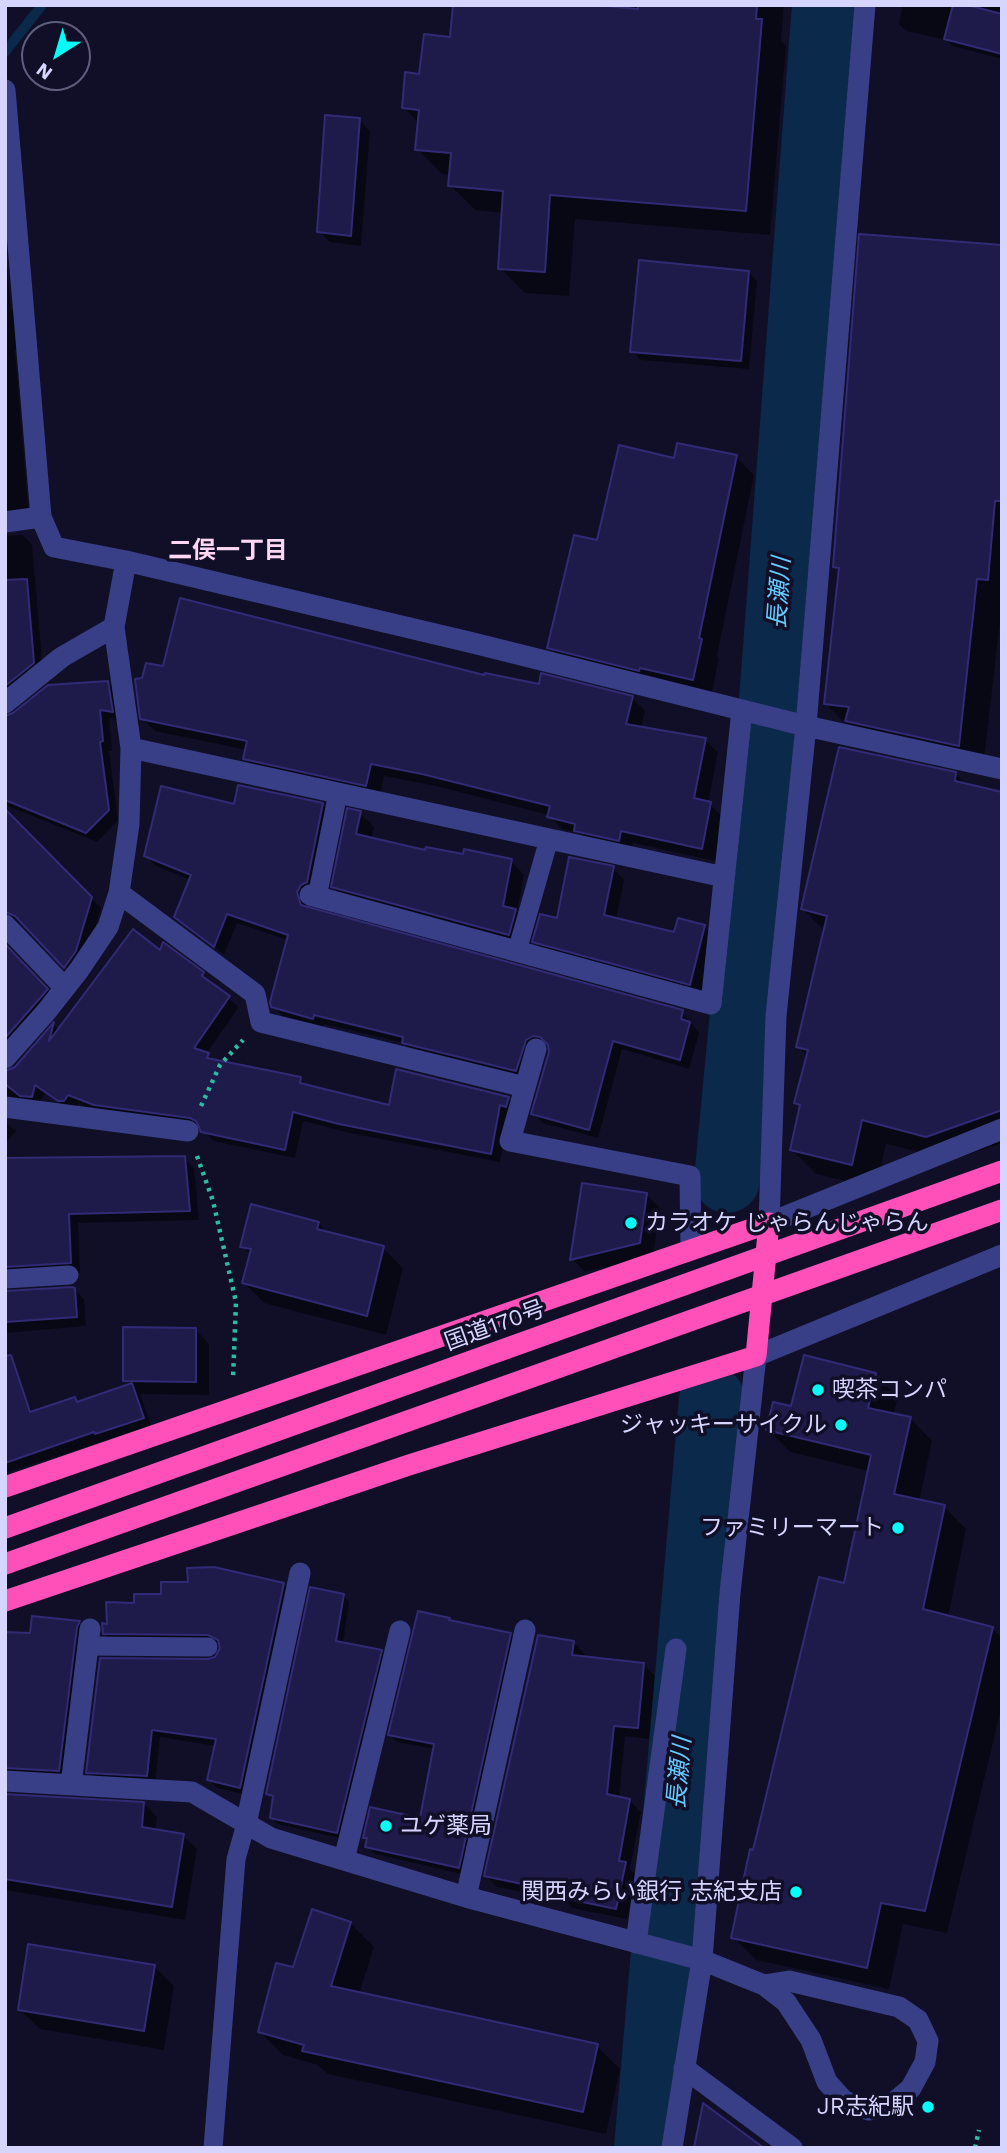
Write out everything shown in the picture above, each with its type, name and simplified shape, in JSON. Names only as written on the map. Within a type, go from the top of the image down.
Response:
[{"type":"highway","name":"国道170号","points":[[5,1528],[1002,1171]]},
{"type":"highway","points":[[5,1564],[1002,1210]]},
{"type":"highway","points":[[5,1487],[769,1223],[756,1356],[409,1465],[5,1601]]},
{"type":"street","points":[[865,5],[806,726],[776,1016],[769,1223],[1002,1129]]},
{"type":"street","points":[[5,91],[41,517],[54,547],[126,561],[806,726],[1002,769]]},
{"type":"street","points":[[5,522],[41,517]]},
{"type":"street","points":[[5,1058],[65,988],[108,927],[119,893],[129,824],[131,748],[114,627],[126,561]]},
{"type":"street","points":[[5,703],[62,657],[114,627]]},
{"type":"street","points":[[313,896],[711,1004],[741,710]]},
{"type":"street","points":[[131,748],[724,877]]},
{"type":"street","points":[[119,893],[255,994],[261,1022],[525,1087]]},
{"type":"street","points":[[5,925],[65,988]]},
{"type":"street","points":[[536,1048],[510,1141],[690,1176],[691,1250]]},
{"type":"street","points":[[5,1107],[188,1131]]},
{"type":"street","points":[[672,2148],[702,1960],[730,1592],[756,1356],[1002,1255]]},
{"type":"street","points":[[246,1824],[300,1573]]},
{"type":"street","points":[[466,1897],[525,1630]]},
{"type":"street","points":[[344,1860],[400,1631]]},
{"type":"street","points":[[71,1785],[89,1638]]},
{"type":"street","points":[[636,1943],[676,1649]]},
{"type":"street","points":[[5,1781],[192,1792],[271,1838],[466,1897],[702,1960],[764,1985],[786,2002],[811,2040],[827,2082],[844,2101],[869,2110],[892,2104],[911,2088],[925,2062],[928,2041],[918,2020],[899,2007],[789,1981],[764,1985]]},
{"type":"street","points":[[684,2068],[792,2148]]},
{"type":"lane","points":[[313,896],[338,793]]},
{"type":"lane","points":[[517,951],[550,839]]},
{"type":"lane","points":[[5,1279],[69,1275]]},
{"type":"lane","points":[[89,1638],[208,1647]]},
{"type":"lane","points":[[213,2148],[236,1859],[246,1824]]},
{"type":"path","points":[[233,1381],[236,1302],[213,1201],[188,1131],[220,1065],[261,1022]]},
{"type":"path","points":[[975,2148],[979,2130]]},
{"type":"building","points":[[453,5],[595,5],[638,9],[638,5],[757,5],[756,19],[762,19],[746,211],[550,195],[545,272],[498,269],[503,191],[448,186],[451,153],[415,150],[419,110],[402,108],[405,72],[419,74],[424,34],[450,37]]},
{"type":"building","points":[[953,5],[967,5],[1002,14],[1002,54],[944,39]]},
{"type":"building","points":[[325,115],[360,118],[351,236],[317,232]]},
{"type":"building","points":[[859,234],[1002,245],[1002,501],[995,501],[988,580],[977,579],[959,746],[845,721],[849,707],[824,704],[839,568],[833,567]]},
{"type":"building","points":[[639,260],[749,271],[741,361],[630,352]]},
{"type":"building","points":[[677,443],[737,455],[699,638],[702,639],[693,680],[640,668],[639,671],[547,648],[574,535],[597,540],[619,445],[674,458]]},
{"type":"building","points":[[27,579],[34,663],[5,686],[5,580]]},
{"type":"building","points":[[180,598],[484,675],[485,673],[539,684],[541,673],[633,696],[626,724],[706,738],[694,798],[711,802],[702,849],[621,831],[619,841],[574,831],[575,824],[547,817],[550,806],[371,764],[366,786],[243,759],[247,741],[140,719],[135,679],[142,678],[146,663],[163,666]]},
{"type":"building","points":[[108,681],[113,712],[100,710],[103,741],[100,742],[109,810],[86,833],[5,800],[5,716],[13,713],[48,685]]},
{"type":"building","points":[[839,747],[956,772],[955,781],[1002,792],[1002,1110],[926,1137],[862,1120],[852,1165],[790,1150],[800,1105],[794,1103],[808,1050],[796,1047],[827,916],[801,909]]},
{"type":"building","points":[[238,785],[323,803],[307,882],[301,885],[297,892],[301,905],[683,1010],[681,1019],[690,1022],[680,1060],[613,1041],[589,1130],[531,1114],[549,1052],[548,1045],[540,1037],[533,1036],[526,1040],[516,1071],[402,1043],[403,1037],[314,1015],[313,1019],[271,1007],[270,1002],[288,935],[227,914],[214,947],[174,917],[191,875],[144,856],[161,786],[234,804]]},
{"type":"building","points":[[347,808],[361,811],[356,834],[425,850],[426,847],[463,854],[464,849],[512,859],[503,906],[516,909],[509,935],[331,887]]},
{"type":"building","points":[[5,809],[92,897],[76,951],[64,968],[15,916],[5,912]]},
{"type":"building","points":[[569,857],[614,866],[604,915],[674,932],[678,918],[705,925],[690,985],[532,942],[540,914],[557,918]]},
{"type":"building","points":[[133,929],[160,950],[163,942],[204,972],[202,976],[230,996],[194,1048],[209,1053],[207,1058],[301,1077],[300,1083],[389,1105],[396,1069],[509,1097],[506,1107],[500,1105],[491,1154],[339,1124],[293,1112],[285,1150],[201,1132],[196,1121],[190,1118],[94,1105],[68,1095],[64,1101],[58,1101],[35,1085],[32,1097],[20,1096],[5,1084],[5,1071],[15,1067],[54,1022],[49,1041]]},
{"type":"building","points":[[5,944],[48,989],[5,1038]]},
{"type":"building","points":[[185,1156],[190,1211],[69,1214],[71,1263],[5,1267],[5,1158]]},
{"type":"building","points":[[582,1183],[647,1193],[640,1243],[570,1260]]},
{"type":"building","points":[[251,1204],[319,1222],[317,1229],[384,1246],[367,1316],[242,1283],[251,1249],[240,1247]]},
{"type":"building","points":[[75,1288],[77,1317],[5,1322],[5,1291]]},
{"type":"building","points":[[123,1327],[196,1328],[196,1382],[123,1381]]},
{"type":"building","points":[[11,1355],[30,1412],[75,1397],[77,1402],[132,1383],[144,1418],[5,1463],[5,1356]]},
{"type":"building","points":[[804,1355],[876,1373],[868,1408],[911,1417],[894,1494],[945,1505],[923,1609],[993,1627],[925,1911],[881,1903],[867,1968],[731,1938],[750,1849],[753,1850],[819,1577],[844,1583],[871,1455],[766,1430],[773,1402],[791,1406]]},
{"type":"building","points":[[214,1567],[284,1583],[240,1788],[207,1780],[216,1739],[152,1730],[147,1776],[86,1773],[100,1658],[208,1659],[215,1657],[220,1648],[218,1640],[208,1635],[103,1634],[102,1623],[107,1624],[106,1602],[134,1603],[134,1594],[161,1594],[161,1582],[188,1582],[187,1568]]},
{"type":"building","points":[[310,1587],[344,1594],[336,1641],[382,1650],[337,1833],[270,1818],[273,1796],[266,1794]]},
{"type":"building","points":[[418,1611],[511,1633],[459,1868],[365,1847],[367,1838],[363,1838],[370,1807],[420,1818],[434,1744],[388,1735]]},
{"type":"building","points":[[32,1616],[80,1621],[77,1627],[59,1771],[5,1768],[5,1632],[30,1633]]},
{"type":"building","points":[[538,1635],[574,1641],[572,1655],[644,1663],[638,1728],[614,1726],[607,1794],[630,1799],[619,1861],[626,1862],[616,1909],[559,1897],[560,1892],[484,1876]]},
{"type":"building","points":[[5,1794],[144,1802],[142,1827],[184,1834],[172,1907],[5,1879]]},
{"type":"building","points":[[312,1909],[351,1922],[331,1986],[598,2044],[583,2112],[302,2051],[304,2045],[258,2032],[276,1963],[293,1967]]},
{"type":"building","points":[[28,1944],[155,1965],[144,2031],[18,2010]]},
{"type":"building","points":[[703,2103],[764,2148],[694,2148]]},
{"type":"waterway","points":[[5,52],[42,5]]},
{"type":"waterway","name":"長瀬川","points":[[727,1180],[768,752],[825,5]]},
{"type":"waterway","name":"長瀬川","points":[[647,2148],[712,1399]]},
{"type":"place","name":"カラオケ じゃらんじゃらん","points":[[631,1223]]},
{"type":"place","name":"喫茶コンパ","points":[[818,1390]]},
{"type":"place","name":"ジャッキーサイクル","points":[[841,1425]]},
{"type":"place","name":"ファミリーマート","points":[[898,1528]]},
{"type":"place","name":"ユゲ薬局","points":[[386,1826]]},
{"type":"place","name":"関西みらい銀行 志紀支店","points":[[796,1892]]},
{"type":"place","name":"JR志紀駅","points":[[928,2107]]},
{"type":"district","name":"二俣一丁目","points":[[228,551]]}]
